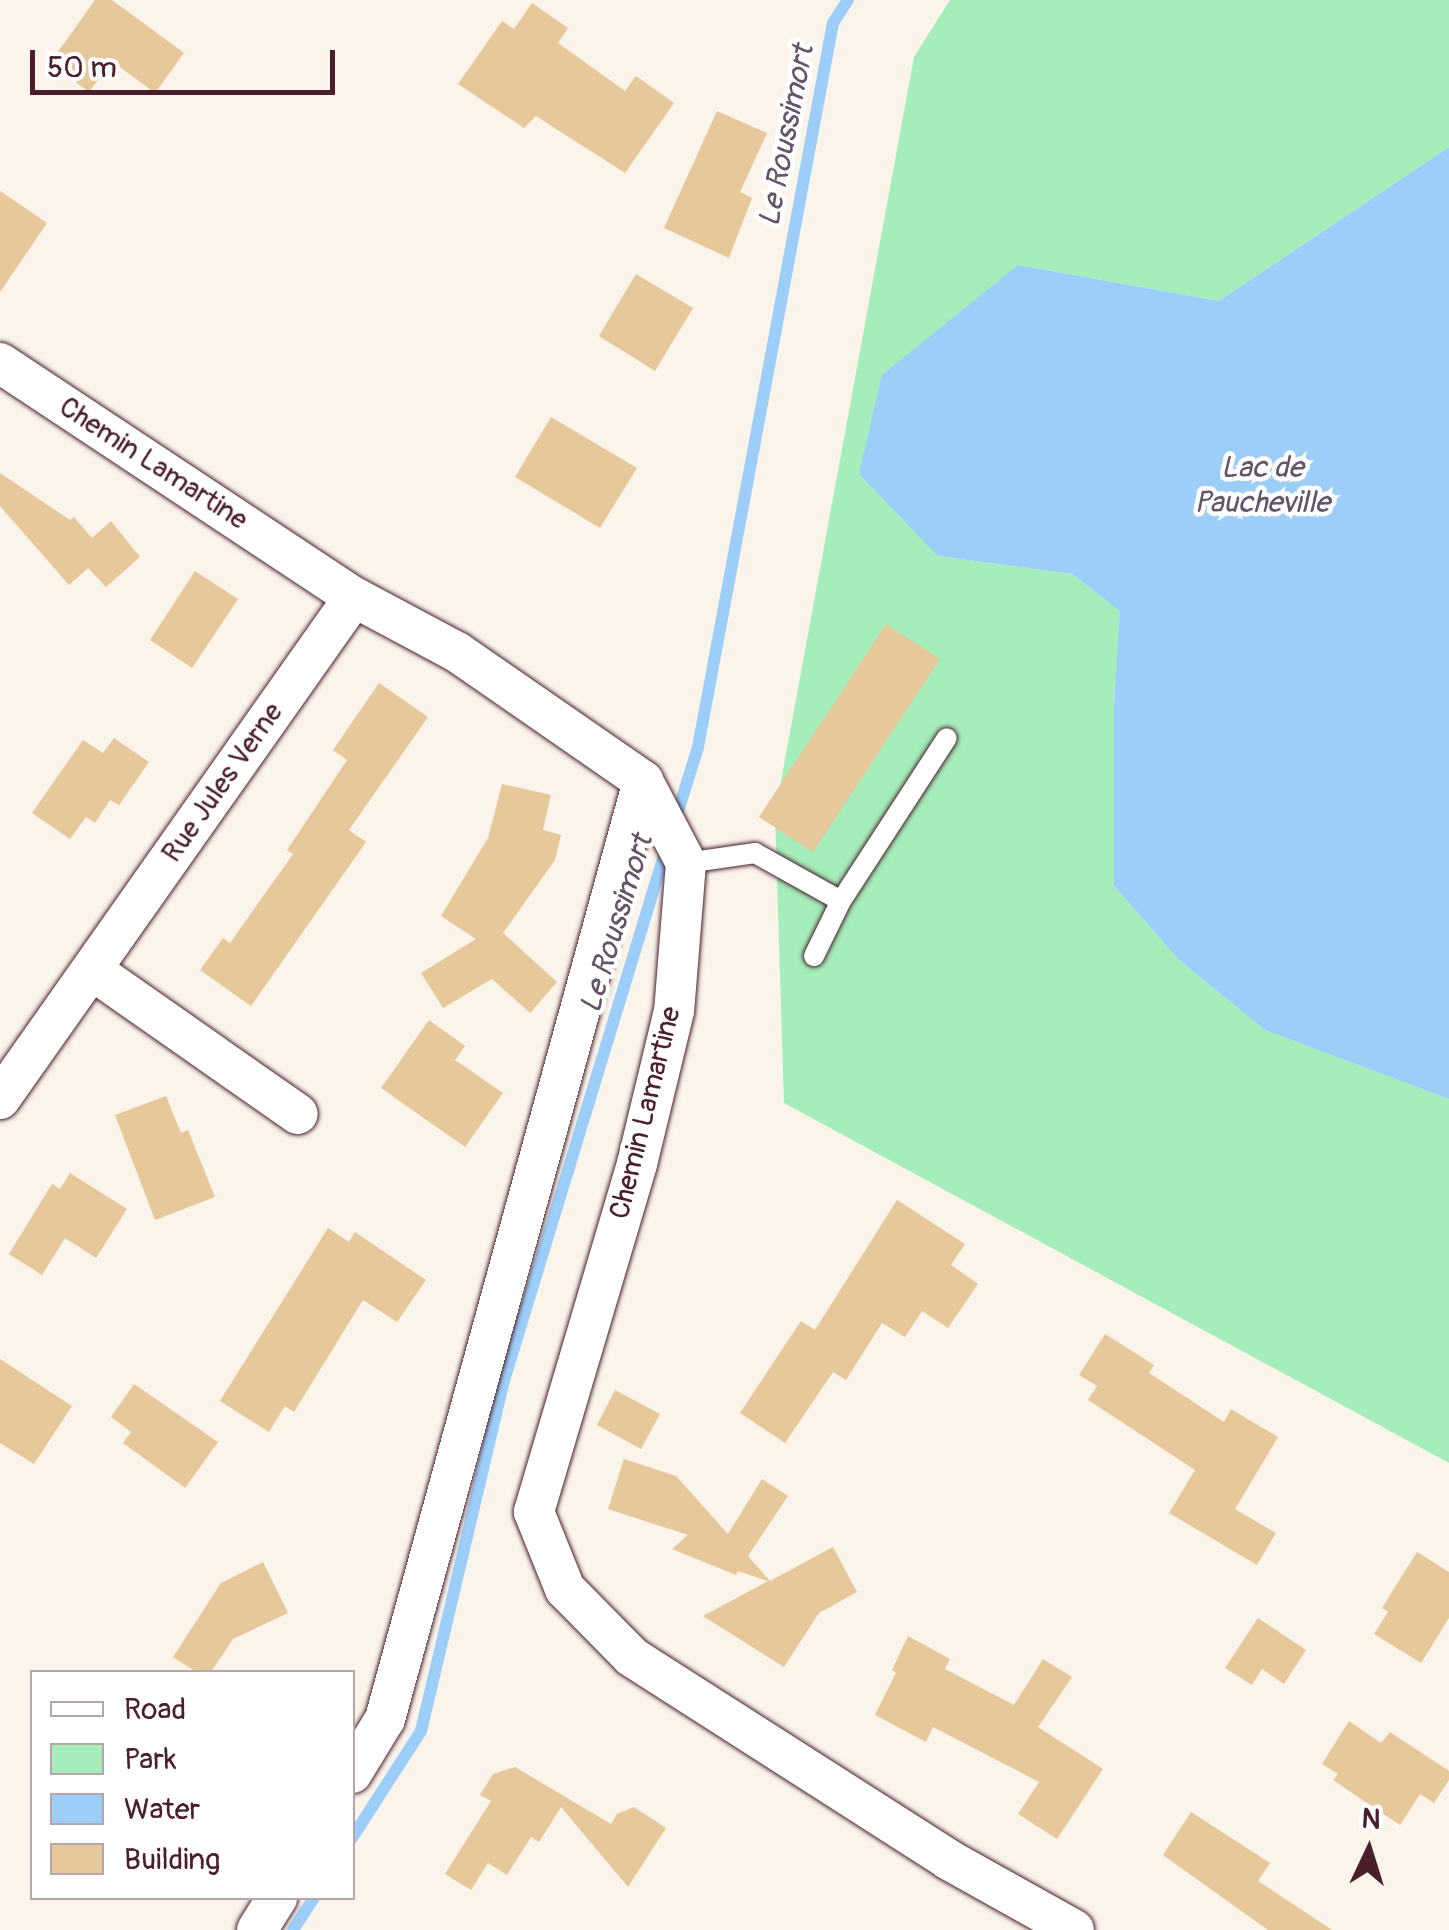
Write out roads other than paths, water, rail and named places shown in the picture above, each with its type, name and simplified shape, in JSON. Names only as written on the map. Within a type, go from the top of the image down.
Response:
[{"type":"street","name":"Chemin Lamartine","points":[[0,364],[354,597],[457,652],[643,782],[686,863],[670,1030],[637,1164],[534,1512],[565,1589],[632,1657],[949,1860],[1074,1930]]},
{"type":"street","name":"Rue Jules Verne","points":[[0,1099],[354,597]]},
{"type":"street","points":[[355,1768],[385,1719],[643,782]]},
{"type":"street","points":[[92,970],[298,1114]]},
{"type":"street","points":[[257,1930],[275,1900]]},
{"type":"lane","points":[[814,956],[840,901],[948,738]]},
{"type":"lane","points":[[686,863],[755,852],[840,901]]},
{"type":"water","name":"Lac de Paucheville","points":[[1449,147],[1449,1099],[1265,1030],[1179,960],[1114,886],[1114,704],[1120,611],[1072,574],[938,556],[859,474],[882,375],[1018,265],[1219,301]]},
{"type":"waterway","name":"Le Roussimort","points":[[675,821],[698,747],[833,23],[848,0]]},
{"type":"waterway","name":"Le Roussimort","points":[[355,1833],[421,1731],[503,1384],[666,849]]},
{"type":"waterway","name":"Le Roussimort","points":[[293,1930],[313,1900]]}]
